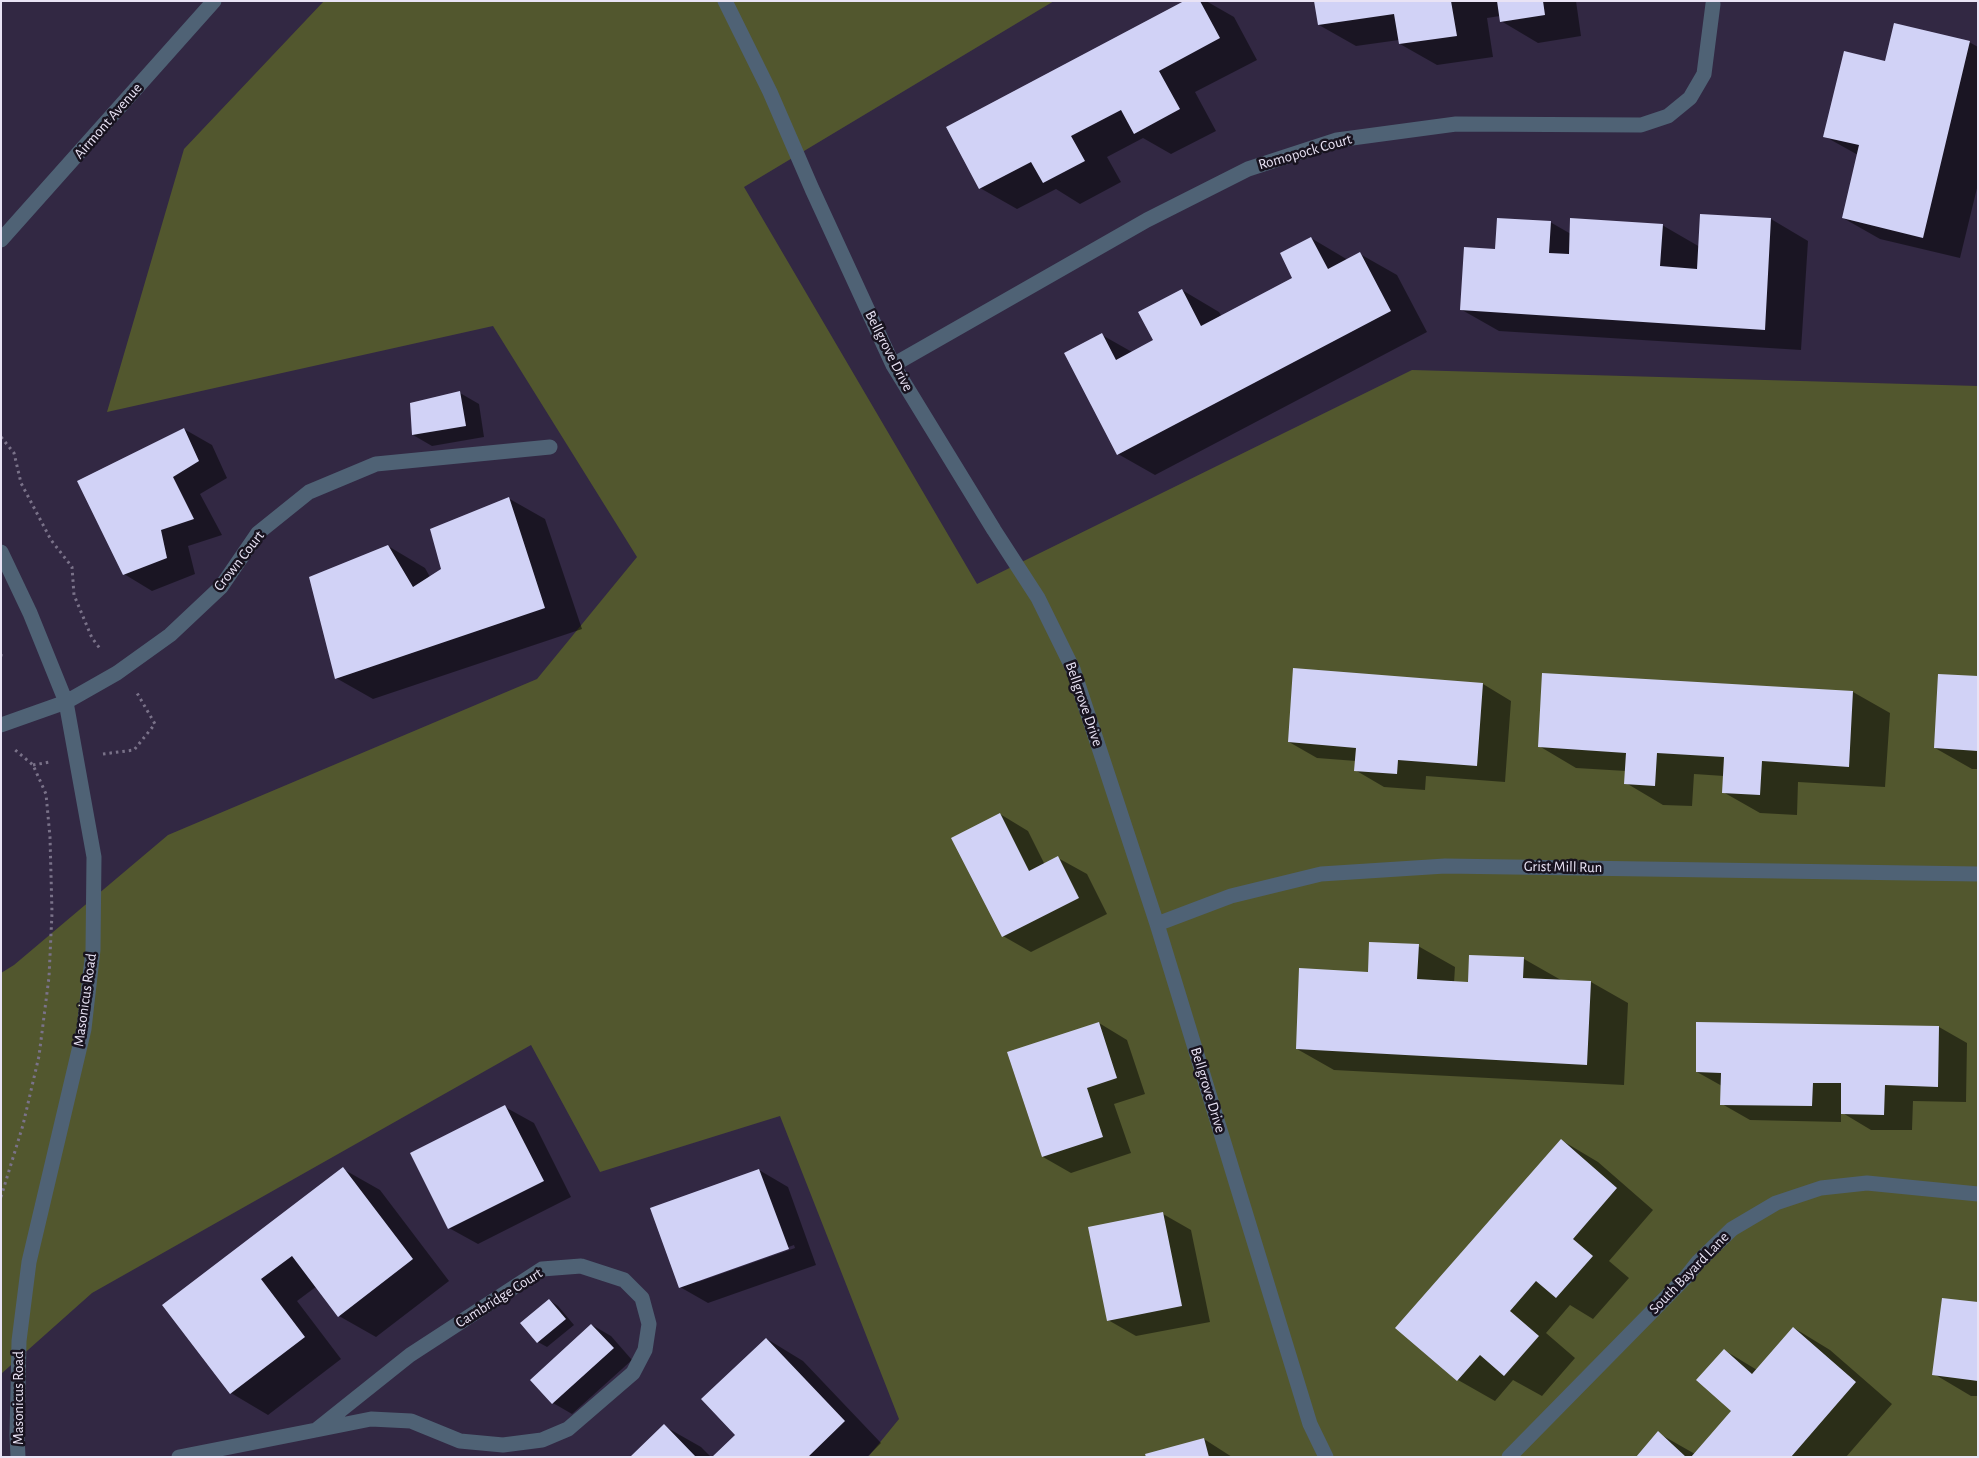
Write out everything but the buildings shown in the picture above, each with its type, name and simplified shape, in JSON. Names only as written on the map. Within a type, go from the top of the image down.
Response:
[{"type":"street","name":"Airmont Avenue","points":[[1,240],[214,1]]},
{"type":"street","name":"Bellgrove Drive","points":[[725,1],[770,92],[812,189],[893,365],[1038,598],[1073,669],[1157,924],[1310,1424],[1326,1457]]},
{"type":"street","name":"Romopock Court","points":[[893,365],[1147,220],[1239,173],[1337,140],[1456,124],[1640,125],[1668,116],[1690,98],[1704,74],[1712,4]]},
{"type":"street","name":"Crown Court","points":[[1,726],[66,702],[116,673],[170,635],[221,587],[258,533],[309,492],[376,464],[550,447]]},
{"type":"street","name":"Masonicus Road","points":[[1,552],[30,612],[66,702],[94,857],[93,950],[84,1029],[30,1262],[19,1341],[16,1435],[18,1457]]},
{"type":"street","name":"Grist Mill Run","points":[[1157,924],[1232,896],[1321,874],[1445,866],[1978,874]]},
{"type":"street","name":"South Bayard Lane","points":[[1509,1457],[1732,1229],[1776,1203],[1821,1188],[1867,1183],[1978,1194]]},
{"type":"street","name":"Cambridge Court","points":[[178,1457],[316,1430],[371,1418],[411,1421],[460,1441],[503,1445],[542,1440],[568,1429],[633,1373],[645,1350],[649,1324],[642,1298],[624,1280],[581,1266],[542,1269],[410,1355],[316,1430]]},
{"type":"path","points":[[1,437],[14,453],[21,484],[51,540],[72,567],[74,595],[92,638],[116,673],[136,690],[155,724],[134,750],[33,765]]},
{"type":"path","points":[[1,654],[1,659]]},
{"type":"path","points":[[1,1197],[23,1125],[37,1064],[49,978],[52,913],[50,837],[46,794],[33,765],[12,747]]},
{"type":"green space","points":[[324,1],[1054,1],[744,187],[977,584],[1412,370],[1978,386],[1978,1457],[868,1457],[899,1419],[780,1116],[600,1172],[531,1045],[92,1293],[1,1374],[1,973],[14,965],[168,835],[537,679],[637,557],[493,326],[107,412],[184,149]]}]
